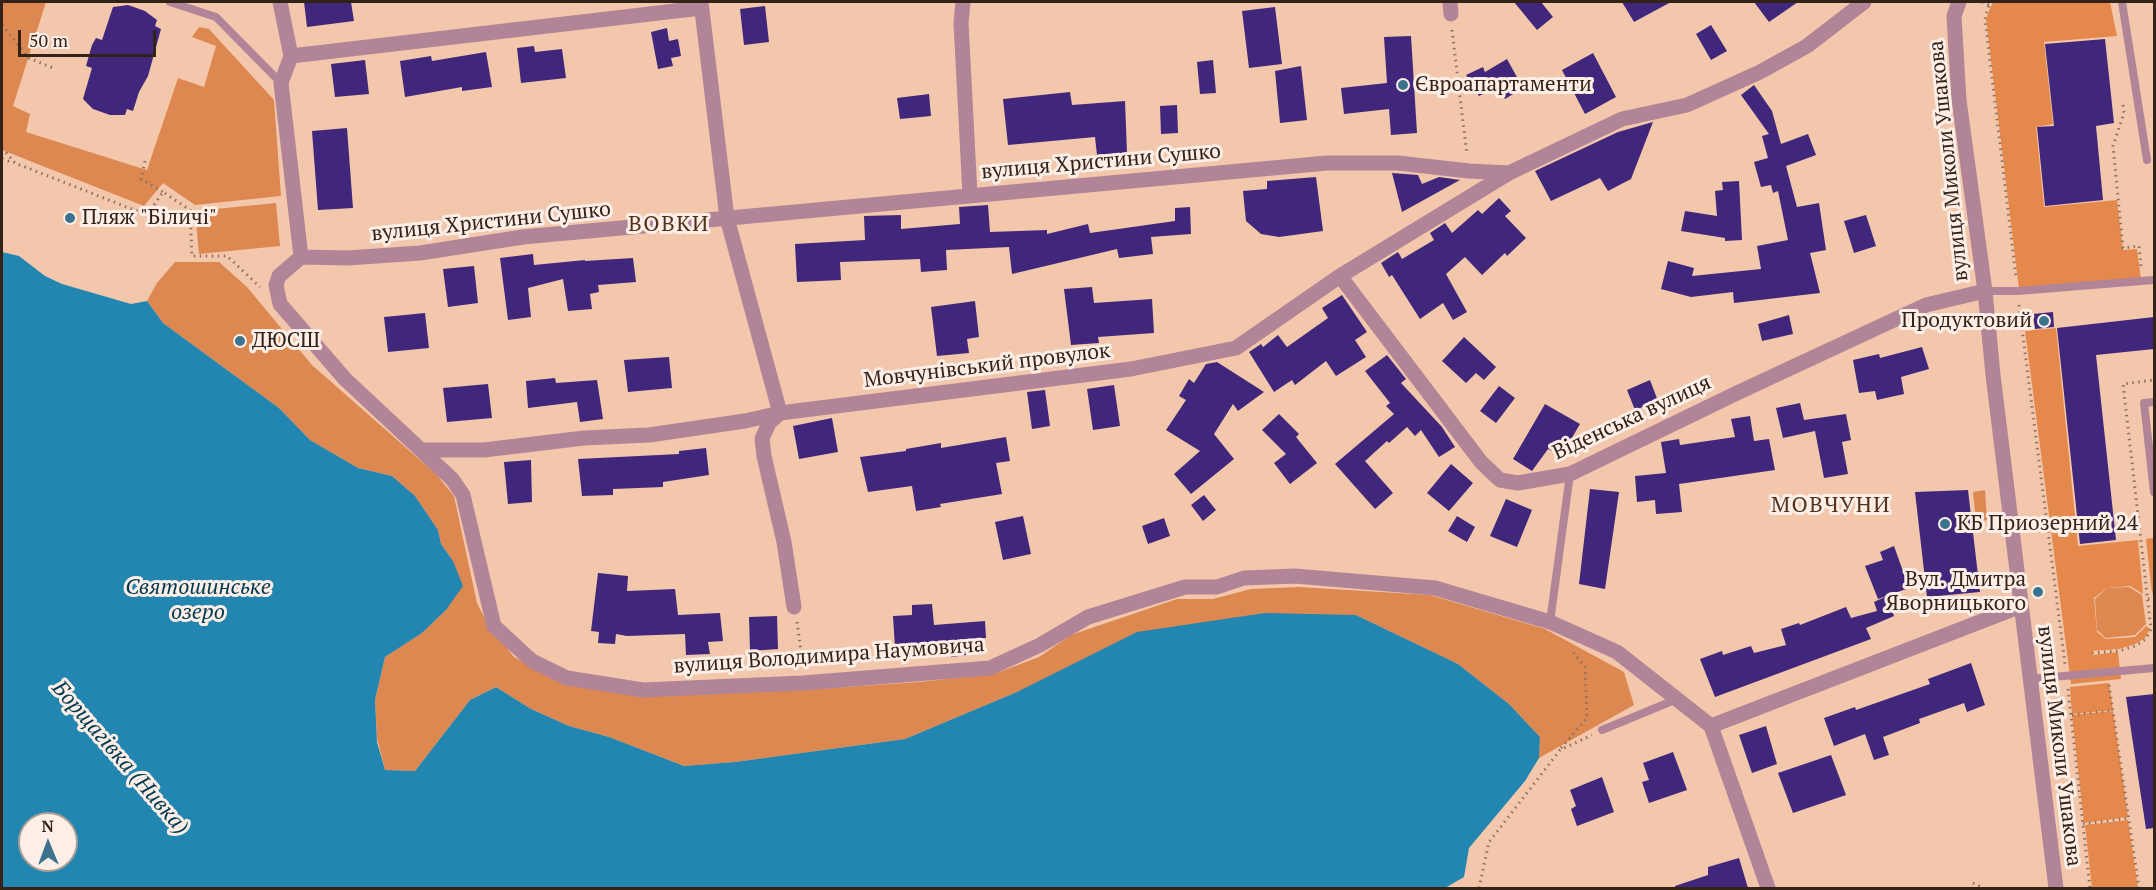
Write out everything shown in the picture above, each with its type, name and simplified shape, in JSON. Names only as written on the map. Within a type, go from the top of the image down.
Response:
[{"type":"street","points":[[280,2],[291,56],[282,83],[301,257],[279,276],[276,285],[280,304]]},
{"type":"street","points":[[963,2],[961,23],[970,195]]},
{"type":"street","name":"вулиця Христини Сушко","points":[[301,257],[348,258],[420,253],[523,237],[1327,163],[1398,163],[1509,173],[1622,119],[1687,105],[1760,72],[1807,46],[1864,2]]},
{"type":"street","name":"вулиця Миколи Ушакова","points":[[1959,2],[1954,16],[1959,100],[1985,291],[2056,888]]},
{"type":"street","points":[[291,56],[701,5],[728,218],[780,413],[769,423],[762,439],[784,542],[794,607]]},
{"type":"street","name":"Мовчунівський провулок","points":[[421,450],[484,450],[584,438],[650,435],[746,421],[780,413],[1131,369],[1236,348],[1340,276],[1509,173]]},
{"type":"street","name":"Віденська вулиця","points":[[1340,276],[1481,462],[1500,480],[1518,483],[1570,474],[1926,305],[1985,291]]},
{"type":"street","name":"вулиця Володимира Наумовича","points":[[280,304],[345,379],[452,479],[463,495],[494,626],[532,661],[567,678],[643,690],[803,683],[990,668],[1041,645],[1088,617],[1185,587],[1217,587],[1244,578],[1295,576],[1435,588],[1550,622],[1617,652],[1712,726]]},
{"type":"street","points":[[1768,888],[1712,726],[2021,606]]},
{"type":"lane","points":[[170,2],[216,16],[282,83]]},
{"type":"lane","points":[[2122,2],[2147,160]]},
{"type":"lane","points":[[1985,291],[2018,291],[2154,280]]},
{"type":"lane","points":[[2154,402],[2144,403],[2154,492]]},
{"type":"lane","points":[[1550,622],[1570,474]]},
{"type":"lane","points":[[2030,679],[2154,668]]},
{"type":"lane","points":[[1602,730],[1678,699]]},
{"type":"path","points":[[1982,2],[1991,3],[1984,18],[2072,715],[2090,888]]},
{"type":"path","points":[[1450,8],[1469,171]]},
{"type":"path","points":[[2,25],[29,58],[53,68]]},
{"type":"path","points":[[2123,102],[2124,113],[2113,146],[2123,248],[2139,246],[2140,260]]},
{"type":"path","points":[[2,148],[15,163]]},
{"type":"path","points":[[2,159],[147,216],[163,192]]},
{"type":"path","points":[[145,162],[141,179],[190,210],[192,256],[227,256],[280,304]]},
{"type":"path","points":[[2092,653],[2119,651],[2135,646],[2146,639],[2151,629],[2123,384],[2154,380]]},
{"type":"path","points":[[2148,599],[2154,598]]},
{"type":"path","points":[[794,607],[802,657],[803,683]]},
{"type":"path","points":[[1479,888],[1489,842],[1587,718],[1585,667],[1571,649]]},
{"type":"path","points":[[2107,672],[2139,888]]},
{"type":"path","points":[[2072,715],[2114,710]]},
{"type":"path","points":[[1560,750],[1602,730]]},
{"type":"path","points":[[2084,824],[2129,818]]},
{"type":"path","points":[[1973,883],[1983,888]]},
{"type":"shaded area","points":[[2,2],[46,2],[13,106],[30,114],[26,132],[147,170],[178,78],[204,87],[216,46],[192,37],[199,27],[209,29],[274,100],[281,196],[195,205],[163,183],[144,206],[2,150]]},
{"type":"shaded area","points":[[1995,2],[2110,2],[2117,36],[2044,42],[2053,124],[2036,127],[2044,207],[2117,200],[2123,250],[2137,249],[2141,279],[2019,289],[1986,19]]},
{"type":"shaded area","points":[[276,203],[280,246],[199,254],[195,211]]},
{"type":"shaded area","points":[[175,262],[219,262],[247,287],[312,365],[436,474],[454,496],[477,603],[486,621],[514,657],[554,679],[803,690],[994,674],[1039,657],[1071,635],[1177,599],[1213,599],[1251,589],[1299,587],[1430,595],[1545,629],[1624,672],[1634,705],[1539,758],[1540,737],[1509,704],[1458,664],[1356,615],[1017,692],[905,739],[735,762],[684,766],[609,737],[569,726],[531,709],[496,687],[470,700],[415,771],[385,770],[377,738],[375,700],[385,657],[422,633],[446,610],[453,561],[441,544],[438,530],[415,496],[392,476],[358,468],[310,440],[279,408],[163,323],[147,301],[157,283]]},
{"type":"shaded area","points":[[2056,328],[2078,546],[2138,540],[2143,594],[2130,586],[2107,588],[2094,598],[2097,632],[2106,639],[2135,637],[2146,626],[2150,629],[2145,638],[2135,644],[2119,649],[2092,651],[2092,655],[2118,652],[2121,679],[2071,684],[2025,331]]},
{"type":"shaded area","points":[[1985,490],[1987,520],[1976,522],[1973,492]]},
{"type":"shaded area","points":[[2154,538],[2154,592],[2152,593],[2146,539]]},
{"type":"shaded area","points":[[2129,587],[2142,595],[2146,624],[2135,635],[2106,638],[2097,630],[2095,599],[2107,588]]},
{"type":"shaded area","points":[[2109,683],[2113,710],[2072,714],[2070,687]]},
{"type":"shaded area","points":[[2113,711],[2128,817],[2084,823],[2072,715]]},
{"type":"shaded area","points":[[2128,820],[2138,888],[2092,888],[2085,825]]},
{"type":"water","name":"Святошинське озеро","points":[[2,252],[19,256],[45,276],[62,284],[131,304],[147,301],[163,323],[279,408],[310,440],[358,468],[392,476],[415,496],[438,530],[441,544],[453,561],[463,586],[446,610],[422,633],[385,657],[375,700],[377,742],[385,770],[415,771],[470,700],[496,687],[531,709],[569,726],[609,737],[684,766],[735,762],[905,739],[1017,692],[1137,632],[1265,613],[1356,615],[1458,664],[1509,704],[1540,737],[1539,758],[1525,781],[1469,848],[1464,877],[1445,888],[2,888]]},
{"type":"building","points":[[304,2],[351,2],[354,21],[307,27]]},
{"type":"building","points":[[1514,2],[1541,2],[1553,17],[1537,30]]},
{"type":"building","points":[[1622,2],[1671,2],[1634,22]]},
{"type":"building","points":[[1754,2],[1798,2],[1769,22]]},
{"type":"building","points":[[128,5],[145,11],[157,20],[155,26],[161,29],[148,76],[139,92],[133,111],[127,109],[125,115],[110,115],[93,109],[83,99],[92,68],[86,66],[96,38],[102,40],[113,7]]},
{"type":"building","points":[[765,6],[769,42],[744,45],[740,9]]},
{"type":"building","points":[[1275,7],[1282,64],[1249,68],[1242,11]]},
{"type":"building","points":[[1711,25],[1727,51],[1711,60],[1696,34]]},
{"type":"building","points":[[667,28],[669,41],[678,39],[681,56],[671,58],[673,66],[658,69],[651,32]]},
{"type":"building","points":[[1411,36],[1417,133],[1391,135],[1389,109],[1344,114],[1341,88],[1387,83],[1384,37]]},
{"type":"building","points":[[2105,39],[2114,123],[2096,126],[2103,200],[2045,206],[2037,127],[2054,126],[2045,44]]},
{"type":"building","points":[[534,46],[535,52],[562,49],[566,78],[521,83],[517,48]]},
{"type":"building","points":[[486,52],[492,87],[462,91],[462,87],[405,97],[400,61],[431,56],[432,61]]},
{"type":"building","points":[[1593,53],[1616,97],[1585,114],[1562,70]]},
{"type":"building","points":[[1507,59],[1523,88],[1505,99],[1497,87],[1479,96],[1466,75],[1483,67],[1485,72]]},
{"type":"building","points":[[365,60],[369,94],[335,97],[331,64]]},
{"type":"building","points":[[1213,60],[1216,93],[1200,94],[1197,62]]},
{"type":"building","points":[[1301,66],[1307,120],[1280,123],[1275,71]]},
{"type":"building","points":[[1754,85],[1772,111],[1781,144],[1808,134],[1816,155],[1786,166],[1797,207],[1819,203],[1826,250],[1810,253],[1820,293],[1734,303],[1733,292],[1691,297],[1661,289],[1668,261],[1694,268],[1692,276],[1761,269],[1757,246],[1788,240],[1778,191],[1773,193],[1771,185],[1761,187],[1754,162],[1768,158],[1762,136],[1769,134],[1741,95]]},
{"type":"building","points":[[1070,92],[1072,105],[1125,101],[1127,153],[1097,155],[1095,137],[1008,145],[1003,99]]},
{"type":"building","points":[[929,94],[931,116],[900,119],[897,98]]},
{"type":"building","points":[[1177,105],[1178,133],[1161,134],[1160,106]]},
{"type":"building","points":[[1653,122],[1631,179],[1608,191],[1600,178],[1551,201],[1535,171],[1618,132]]},
{"type":"building","points":[[347,128],[353,208],[318,210],[312,131]]},
{"type":"building","points":[[1392,173],[1418,175],[1422,184],[1439,177],[1460,180],[1402,212]]},
{"type":"building","points":[[1316,177],[1323,231],[1279,237],[1261,234],[1246,221],[1243,191],[1267,189],[1267,181]]},
{"type":"building","points":[[1739,181],[1742,240],[1725,241],[1725,238],[1681,231],[1685,211],[1717,216],[1715,191],[1723,190],[1722,182]]},
{"type":"building","points":[[1499,198],[1511,211],[1505,216],[1526,238],[1507,256],[1505,253],[1482,275],[1465,257],[1446,274],[1467,312],[1453,320],[1443,303],[1420,319],[1392,275],[1389,277],[1381,263],[1398,252],[1402,259],[1434,240],[1430,233],[1445,223],[1452,233],[1478,210],[1482,214]]},
{"type":"building","points":[[988,205],[990,232],[1047,230],[1047,234],[1088,224],[1090,233],[1175,221],[1175,208],[1190,207],[1191,234],[1151,237],[1153,254],[1119,258],[1117,249],[1012,274],[1009,247],[946,250],[947,270],[921,272],[920,259],[840,262],[841,280],[797,282],[795,244],[865,240],[864,216],[901,215],[901,229],[960,224],[959,207]]},
{"type":"building","points":[[1866,215],[1876,246],[1854,253],[1844,221]]},
{"type":"building","points":[[533,254],[534,265],[633,258],[636,282],[598,285],[599,292],[590,294],[592,309],[568,311],[563,279],[528,288],[531,317],[508,320],[500,258]]},
{"type":"building","points":[[474,266],[478,303],[448,307],[443,269]]},
{"type":"building","points":[[1092,287],[1094,303],[1152,299],[1154,333],[1098,337],[1099,343],[1071,345],[1064,289]]},
{"type":"building","points":[[1342,295],[1367,332],[1355,340],[1366,357],[1336,376],[1326,361],[1295,385],[1292,380],[1274,392],[1249,352],[1261,344],[1263,347],[1278,335],[1287,347],[1328,318],[1322,308]]},
{"type":"building","points":[[975,301],[979,337],[967,339],[969,353],[937,356],[931,307]]},
{"type":"building","name":"Продуктовий","points":[[2053,312],[2054,327],[2035,329],[2033,314]]},
{"type":"building","points":[[425,313],[429,348],[388,352],[384,317]]},
{"type":"building","points":[[1789,315],[1793,334],[1762,341],[1758,324]]},
{"type":"building","points":[[2154,317],[2154,349],[2096,355],[2116,540],[2080,544],[2057,328]]},
{"type":"building","points":[[1464,337],[1496,367],[1484,380],[1476,373],[1466,383],[1442,361]]},
{"type":"building","points":[[1922,347],[1929,369],[1901,377],[1904,394],[1877,400],[1875,391],[1859,393],[1853,360],[1879,354],[1880,358]]},
{"type":"building","points":[[1387,355],[1406,379],[1401,383],[1442,427],[1455,447],[1439,457],[1421,430],[1415,436],[1407,427],[1389,443],[1387,441],[1365,461],[1393,493],[1375,509],[1335,464],[1394,414],[1386,406],[1390,403],[1365,371]]},
{"type":"building","points":[[669,357],[672,388],[628,392],[624,360]]},
{"type":"building","points":[[1217,362],[1264,392],[1238,411],[1233,404],[1214,434],[1234,459],[1191,494],[1174,474],[1200,451],[1166,430],[1186,400],[1179,396],[1189,379],[1194,383],[1206,364]]},
{"type":"building","points":[[555,378],[556,383],[597,380],[603,419],[580,422],[577,402],[528,408],[526,381]]},
{"type":"building","points":[[1650,380],[1658,401],[1635,410],[1627,390]]},
{"type":"building","points":[[488,384],[492,418],[447,422],[443,388]]},
{"type":"building","points":[[1114,385],[1120,426],[1093,430],[1087,389]]},
{"type":"building","points":[[1499,386],[1515,398],[1496,423],[1480,411]]},
{"type":"building","points":[[1045,390],[1050,426],[1032,429],[1027,392]]},
{"type":"building","points":[[1800,403],[1804,420],[1846,414],[1851,440],[1842,442],[1848,474],[1824,478],[1815,431],[1783,438],[1776,408]]},
{"type":"building","points":[[1545,404],[1580,424],[1562,455],[1548,449],[1532,471],[1513,459]]},
{"type":"building","points":[[1279,414],[1299,434],[1296,437],[1317,463],[1290,484],[1274,463],[1286,454],[1262,430]]},
{"type":"building","points":[[1750,416],[1754,441],[1769,439],[1775,470],[1679,484],[1682,512],[1656,514],[1655,500],[1637,502],[1635,476],[1666,473],[1661,442],[1679,439],[1680,445],[1735,437],[1731,419]]},
{"type":"building","points":[[832,418],[838,452],[799,459],[793,426]]},
{"type":"building","points":[[1006,437],[1010,461],[996,463],[1002,494],[940,504],[941,507],[916,511],[912,486],[868,492],[860,457],[906,451],[906,449],[941,443],[941,448]]},
{"type":"building","points":[[706,448],[709,475],[663,482],[663,487],[613,489],[613,495],[582,496],[578,459],[679,454],[679,451]]},
{"type":"building","points":[[531,460],[532,502],[508,504],[504,462]]},
{"type":"building","points":[[1451,464],[1473,483],[1449,511],[1427,493]]},
{"type":"building","points":[[1590,489],[1619,492],[1605,589],[1579,584]]},
{"type":"building","name":"КБ Приозерний 24","points":[[1968,490],[1980,592],[1927,597],[1915,492]]},
{"type":"building","points":[[1204,495],[1216,510],[1203,521],[1191,505]]},
{"type":"building","points":[[1506,499],[1532,510],[1517,547],[1490,536]]},
{"type":"building","points":[[1023,516],[1031,554],[1003,560],[995,522]]},
{"type":"building","points":[[1457,516],[1475,527],[1467,542],[1448,531]]},
{"type":"building","points":[[1164,518],[1170,536],[1148,544],[1142,526]]},
{"type":"building","points":[[1894,546],[1909,588],[1878,599],[1865,566],[1883,560],[1880,552]]},
{"type":"building","points":[[598,573],[628,576],[627,591],[675,589],[678,615],[720,613],[723,641],[708,642],[710,654],[686,655],[685,634],[627,636],[616,634],[615,644],[598,643],[599,632],[591,631]]},
{"type":"building","points":[[1887,596],[1894,616],[1866,628],[1871,639],[1715,697],[1700,659],[1722,651],[1723,655],[1751,646],[1754,653],[1786,645],[1781,629],[1799,623],[1800,625],[1846,607],[1851,618],[1877,611],[1874,602]]},
{"type":"building","points":[[932,604],[934,625],[985,621],[986,638],[965,639],[966,655],[951,657],[950,644],[895,648],[893,616],[912,615],[912,605]]},
{"type":"building","points":[[777,616],[778,649],[750,651],[749,617]]},
{"type":"building","points":[[1971,663],[1985,705],[1967,712],[1964,703],[1919,719],[1920,723],[1883,737],[1889,755],[1874,760],[1865,734],[1834,746],[1824,718],[1855,707],[1856,710],[1930,684],[1928,679]]},
{"type":"building","points":[[2154,694],[2154,828],[2146,829],[2126,697]]},
{"type":"building","points":[[1766,726],[1777,764],[1752,773],[1739,735]]},
{"type":"building","points":[[1673,752],[1687,790],[1649,803],[1642,782],[1649,780],[1643,763]]},
{"type":"building","points":[[1831,755],[1846,795],[1793,813],[1778,773]]},
{"type":"building","points":[[1602,777],[1614,812],[1577,826],[1571,809],[1576,806],[1570,790]]},
{"type":"building","points":[[1739,858],[1748,888],[1675,888],[1675,886],[1708,875],[1708,867]]},
{"type":"place","name":"Євроапартаменти","points":[[1403,85]]},
{"type":"place","name":"Пляж \"Біличі\"","points":[[70,218]]},
{"type":"place","name":"Продуктовий","points":[[2044,321]]},
{"type":"place","name":"ДЮСШ","points":[[240,341]]},
{"type":"place","name":"КБ Приозерний 24","points":[[1945,524]]},
{"type":"place","name":"Вул. Дмитра Яворницького","points":[[2038,592]]},
{"type":"district","name":"ВОВКИ","points":[[669,225]]},
{"type":"district","name":"МОВЧУНИ","points":[[1831,506]]},
{"type":"water label","name":"Борщагівка (Нивка)","points":[[120,758]]}]
